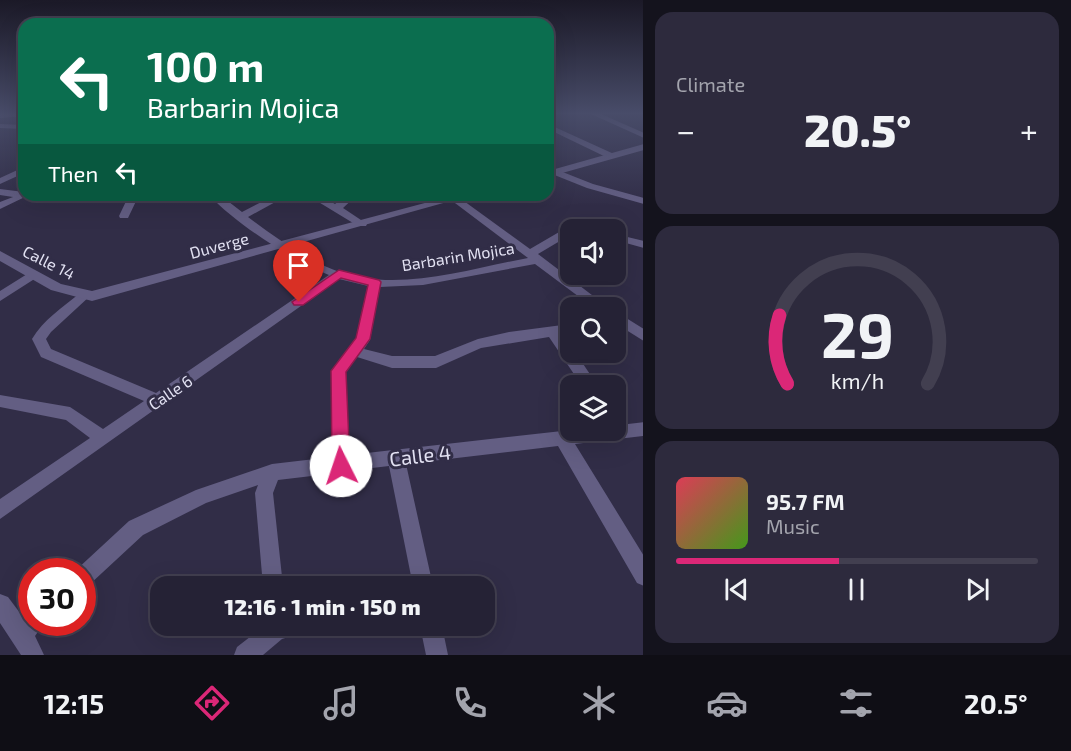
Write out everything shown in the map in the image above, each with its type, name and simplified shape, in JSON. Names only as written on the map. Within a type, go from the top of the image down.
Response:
[{"type":"street","points":[[586,145],[611,156]]},
{"type":"street","points":[[554,172],[643,147]]},
{"type":"street","points":[[0,181],[18,173]]},
{"type":"street","points":[[554,174],[643,201]]},
{"type":"street","points":[[0,192],[18,194]]},
{"type":"street","points":[[0,206],[18,197]]},
{"type":"street","points":[[124,216],[131,201]]},
{"type":"street","name":"Barbarin Mojica","points":[[221,201],[280,246],[344,276],[375,282],[409,282],[534,257]]},
{"type":"street","points":[[240,216],[271,201]]},
{"type":"street","points":[[322,201],[362,224]]},
{"type":"street","points":[[336,209],[345,201]]},
{"type":"street","name":"Duverge","points":[[84,296],[103,293],[445,201]]},
{"type":"street","points":[[465,201],[588,297]]},
{"type":"street","points":[[534,257],[560,238]]},
{"type":"street","points":[[626,240],[643,245]]},
{"type":"street","name":"Calle 14","points":[[0,255],[32,275],[84,296]]},
{"type":"street","points":[[0,297],[32,275]]},
{"type":"street","name":"Calle 6","points":[[0,510],[344,276]]},
{"type":"street","points":[[341,466],[339,371],[363,339],[375,282]]},
{"type":"street","points":[[84,296],[46,329],[39,339],[41,347],[46,353],[159,400]]},
{"type":"street","points":[[626,326],[643,335]]},
{"type":"street","points":[[354,351],[392,362],[436,362],[478,344],[560,330]]},
{"type":"street","points":[[552,331],[583,375]]},
{"type":"street","points":[[0,401],[70,414],[103,438]]},
{"type":"street","name":"Calle 4","points":[[626,426],[643,429]]},
{"type":"street","name":"Calle 4","points":[[96,565],[136,528],[202,496],[272,472],[341,466],[396,457],[560,438]]},
{"type":"street","points":[[564,441],[643,574]]},
{"type":"street","points":[[396,457],[418,576]]},
{"type":"street","points":[[272,472],[264,493],[272,576]]},
{"type":"street","points":[[0,604],[18,619]]},
{"type":"street","points":[[29,636],[33,655]]},
{"type":"street","points":[[245,655],[269,636]]},
{"type":"street","points":[[433,636],[437,655]]},
{"type":"route","points":[[299,302],[339,274],[348,278],[375,282],[363,339],[339,371],[338,420],[341,466]]}]
